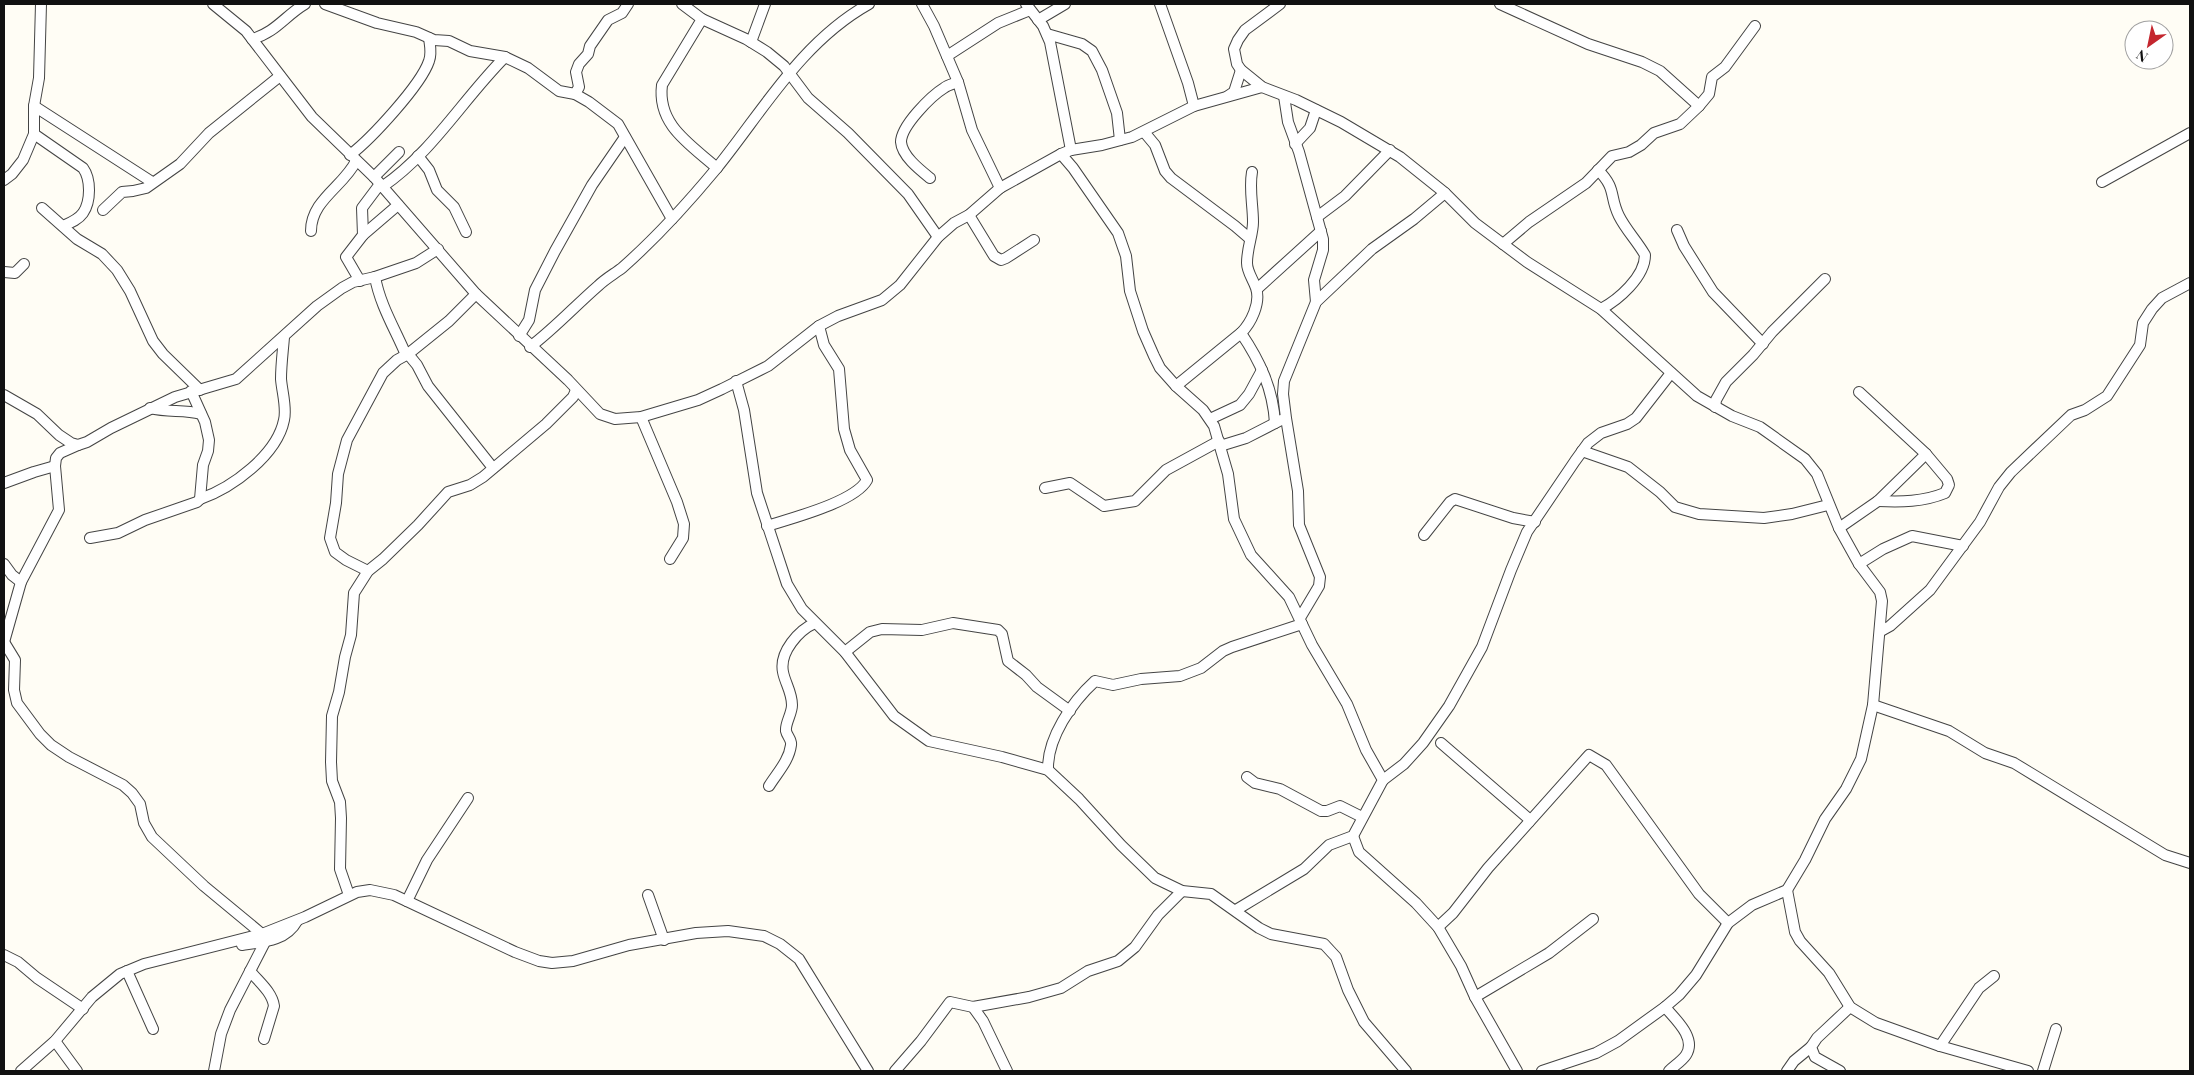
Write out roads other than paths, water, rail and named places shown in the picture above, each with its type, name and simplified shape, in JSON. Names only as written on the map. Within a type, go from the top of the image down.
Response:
[{"type":"street","points":[[4,180],[12,174],[23,160],[34,134],[34,106],[39,78],[41,4]]},
{"type":"street","points":[[213,4],[252,39],[316,121],[379,183],[476,294],[530,347],[568,380],[600,414],[615,419],[642,417],[698,400],[768,366],[819,326],[838,316],[882,300],[911,273],[938,237],[954,222],[969,215],[1000,188],[1061,154],[1145,133],[1194,106],[1262,87]]},
{"type":"street","points":[[252,39],[264,36],[277,28],[296,9],[305,4]]},
{"type":"street","points":[[325,4],[377,23],[416,32],[428,38],[448,41],[470,51],[505,57],[528,68],[559,91],[575,94],[589,102],[618,124],[672,219]]},
{"type":"street","points":[[575,94],[579,86],[576,72],[579,64],[588,54],[590,46],[608,20],[622,12],[628,4]]},
{"type":"street","points":[[682,4],[702,19],[752,42],[790,72],[796,84],[812,102],[848,133],[908,194],[938,237]]},
{"type":"street","points":[[752,42],[765,4]]},
{"type":"street","points":[[922,4],[958,82],[972,130],[1000,188]]},
{"type":"street","points":[[1038,20],[1065,4]]},
{"type":"street","points":[[1160,4],[1188,83],[1194,106]]},
{"type":"street","points":[[1280,4],[1245,30],[1238,40],[1234,49],[1237,64],[1241,70],[1262,87],[1316,110],[1390,150],[1421,172],[1475,223],[1527,262],[1601,309],[1697,396],[1715,407],[1760,427],[1805,459],[1817,474],[1826,492],[1828,505],[1839,528],[1859,564],[1880,592],[1882,600],[1881,632],[1873,704],[1862,759],[1846,788],[1825,819],[1805,860],[1787,890],[1752,905],[1728,923],[1696,975],[1679,995],[1665,1007],[1618,1041],[1596,1053],[1542,1071]]},
{"type":"street","points":[[1500,4],[1588,44],[1648,65],[1671,79],[1700,106]]},
{"type":"street","points":[[530,347],[551,331],[599,285],[621,268],[672,219],[717,168],[790,72],[814,46],[862,5]]},
{"type":"street","points":[[947,56],[998,23],[1028,7],[1047,34],[1071,150]]},
{"type":"street","points":[[702,19],[662,85],[661,92],[668,122],[674,130],[717,168]]},
{"type":"street","points":[[1503,244],[1528,222],[1586,183],[1612,156],[1629,152],[1641,145],[1654,133],[1680,124],[1700,106],[1709,94],[1712,76],[1725,67],[1755,26]]},
{"type":"street","points":[[1047,34],[1082,44],[1092,51],[1102,70],[1117,113],[1120,140]]},
{"type":"street","points":[[311,230],[312,218],[319,206],[351,170],[353,158],[374,135],[426,69],[431,55],[428,38]]},
{"type":"street","points":[[379,183],[396,178],[418,156],[505,57]]},
{"type":"street","points":[[1227,96],[1234,92],[1241,70]]},
{"type":"street","points":[[103,210],[122,192],[140,190],[180,164],[209,134],[280,76]]},
{"type":"street","points":[[930,178],[912,161],[904,148],[902,138],[916,114],[929,100],[945,86],[958,82]]},
{"type":"street","points":[[1284,96],[1288,122],[1321,231],[1322,250],[1314,280],[1316,302]]},
{"type":"street","points":[[34,106],[152,182]]},
{"type":"street","points":[[1295,144],[1310,128],[1316,110]]},
{"type":"street","points":[[1145,133],[1155,145],[1165,171],[1249,238]]},
{"type":"street","points":[[2102,182],[2190,133]]},
{"type":"street","points":[[34,134],[83,168],[88,175],[88,190],[83,213],[63,226]]},
{"type":"street","points":[[519,336],[529,320],[535,290],[555,251],[592,185],[625,137]]},
{"type":"street","points":[[1316,217],[1345,196],[1390,150]]},
{"type":"street","points":[[363,235],[361,211],[399,152]]},
{"type":"street","points":[[1061,154],[1073,168],[1118,233],[1126,256],[1130,292],[1142,331],[1160,368],[1210,419],[1220,444],[1228,474],[1234,519],[1240,534],[1251,555],[1264,572],[1283,588],[1312,646],[1347,704],[1364,745],[1383,780]]},
{"type":"street","points":[[418,156],[429,170],[438,190],[454,207],[466,232]]},
{"type":"street","points":[[1598,170],[1609,184],[1619,216],[1645,255],[1641,269],[1628,286],[1617,298],[1601,309]]},
{"type":"street","points":[[1176,386],[1241,333],[1248,325],[1253,314],[1257,290],[1247,265],[1249,238],[1253,221],[1250,188],[1252,172]]},
{"type":"street","points":[[1048,770],[1048,761],[1054,738],[1070,711],[1095,681],[1113,685],[1141,679],[1180,676],[1201,668],[1223,651],[1301,621],[1319,586],[1320,577],[1299,526],[1298,491],[1286,418],[1283,394],[1284,380],[1316,302],[1372,249],[1414,219],[1445,193]]},
{"type":"street","points":[[360,281],[346,257],[363,235],[398,205]]},
{"type":"street","points":[[42,208],[77,238],[102,254],[116,270],[130,291],[153,341],[196,390],[209,440],[208,451],[203,465],[200,499]]},
{"type":"street","points":[[969,215],[994,256],[1001,260],[1034,240]]},
{"type":"street","points":[[1677,230],[1684,246],[1713,292],[1763,344]]},
{"type":"street","points":[[1257,290],[1321,231]]},
{"type":"street","points":[[60,453],[92,440],[150,408],[196,390],[236,379],[326,298],[342,288],[360,281],[416,263],[438,249]]},
{"type":"street","points":[[4,272],[15,273],[24,264]]},
{"type":"street","points":[[375,277],[382,305],[407,355],[417,365],[428,386],[493,468]]},
{"type":"street","points":[[1715,407],[1716,400],[1726,382],[1825,279]]},
{"type":"street","points":[[1881,632],[1930,590],[1980,522],[1998,487],[2011,472],[2071,415],[2085,410],[2107,396],[2140,345],[2143,323],[2152,308],[2162,298],[2190,283]]},
{"type":"street","points":[[368,570],[346,560],[335,552],[332,546],[331,534],[338,474],[347,440],[377,382],[392,364],[407,355],[449,321],[476,294]]},
{"type":"street","points":[[767,526],[833,504],[860,488],[867,480],[850,450],[844,428],[839,369],[824,345],[819,326]]},
{"type":"street","points":[[1241,333],[1262,370],[1273,398],[1276,423]]},
{"type":"street","points":[[90,538],[118,533],[144,520],[188,506],[219,491],[247,473],[268,450],[282,428],[285,419],[281,377],[284,337]]},
{"type":"street","points":[[1210,419],[1240,405],[1249,394],[1262,370]]},
{"type":"street","points":[[1236,910],[1304,869],[1329,845],[1353,836],[1383,780],[1394,774],[1423,743],[1449,706],[1482,647],[1511,570],[1528,532],[1582,451],[1588,443],[1606,430],[1628,424],[1636,418],[1671,373]]},
{"type":"street","points":[[736,381],[744,410],[757,494],[794,598],[815,623],[846,652],[894,716],[929,741],[1002,757],[1048,770],[1079,799],[1121,845],[1155,878],[1182,890],[1211,894],[1259,928],[1271,934],[1317,942],[1332,950],[1364,1022],[1406,1071]]},
{"type":"street","points":[[349,896],[340,869],[341,818],[340,802],[332,781],[332,716],[351,635],[353,598],[358,585],[368,570],[383,559],[418,525],[448,492],[470,486],[493,468],[546,424],[573,397],[576,390]]},
{"type":"street","points":[[1859,392],[1926,454],[1947,479],[1949,485],[1948,490],[1935,498],[1908,502],[1878,501]]},
{"type":"street","points":[[4,395],[37,414],[60,436],[78,445]]},
{"type":"street","points":[[150,408],[166,412],[184,410],[201,414]]},
{"type":"street","points":[[642,417],[677,502],[684,524],[683,538],[670,559]]},
{"type":"street","points":[[1045,488],[1070,483],[1104,506],[1130,502],[1141,497],[1166,470],[1220,444],[1246,438],[1286,418]]},
{"type":"street","points":[[60,436],[62,444],[55,466],[60,510],[21,582],[4,642],[15,660],[14,690],[18,703],[40,734],[57,749],[93,771],[123,785],[132,793],[140,804],[144,823],[152,837],[204,886],[264,938]]},
{"type":"street","points":[[1582,451],[1628,467],[1660,492],[1675,507],[1699,514],[1764,518],[1792,514],[1828,505]]},
{"type":"street","points":[[1839,528],[1878,501],[1926,454]]},
{"type":"street","points":[[4,484],[55,466]]},
{"type":"street","points":[[1424,535],[1450,502],[1455,499],[1513,518],[1535,522]]},
{"type":"street","points":[[1859,564],[1883,549],[1912,536],[1963,546]]},
{"type":"street","points":[[4,564],[12,575],[21,582]]},
{"type":"street","points":[[769,786],[785,762],[791,744],[786,729],[792,712],[792,699],[782,671],[783,662],[790,646],[798,636],[815,623]]},
{"type":"street","points":[[846,652],[870,632],[882,629],[911,631],[953,623],[998,630],[1002,634],[1006,656],[1012,664],[1026,675],[1036,687],[1070,711]]},
{"type":"street","points":[[1873,704],[1949,731],[1986,753],[2014,763],[2164,855],[2190,863]]},
{"type":"street","points":[[1441,743],[1529,818],[1529,822]]},
{"type":"street","points":[[1438,928],[1453,913],[1488,868],[1588,755],[1593,756],[1606,765],[1699,894],[1728,923]]},
{"type":"street","points":[[1247,777],[1255,784],[1280,789],[1321,810],[1327,811],[1340,806],[1362,817]]},
{"type":"street","points":[[407,901],[427,860],[454,822],[468,798]]},
{"type":"street","points":[[1353,836],[1359,852],[1416,903],[1438,928],[1461,966],[1475,997],[1517,1071]]},
{"type":"street","points":[[21,1071],[55,1040],[84,1009],[92,997],[127,971],[144,964],[226,944],[264,938],[349,896],[370,890],[386,893],[407,901],[515,952],[539,961],[552,963],[573,961],[629,945],[678,936],[728,931],[764,936],[780,944],[798,959],[868,1071]]},
{"type":"street","points":[[894,1071],[922,1041],[950,1002],[973,1007],[1029,997],[1062,988],[1088,971],[1118,961],[1135,947],[1158,915],[1182,890]]},
{"type":"street","points":[[1787,890],[1795,932],[1800,941],[1829,973],[1850,1007],[1876,1022],[1940,1046],[2028,1071]]},
{"type":"street","points":[[648,895],[664,940]]},
{"type":"street","points":[[1475,997],[1549,953],[1593,919]]},
{"type":"street","points":[[214,1071],[221,1034],[264,938]]},
{"type":"street","points":[[4,954],[84,1009]]},
{"type":"street","points":[[127,971],[153,1028]]},
{"type":"street","points":[[250,971],[269,992],[273,1001],[274,1006],[264,1039]]},
{"type":"street","points":[[1940,1046],[1978,988],[1994,976]]},
{"type":"street","points":[[973,1007],[1007,1071]]},
{"type":"street","points":[[1665,1007],[1686,1033],[1689,1041],[1686,1055],[1669,1071]]},
{"type":"street","points":[[1787,1071],[1794,1061],[1811,1047],[1817,1038],[1850,1007]]},
{"type":"street","points":[[2043,1071],[2056,1029]]},
{"type":"street","points":[[55,1040],[77,1071]]},
{"type":"street","points":[[1811,1047],[1815,1057],[1840,1071]]}]
